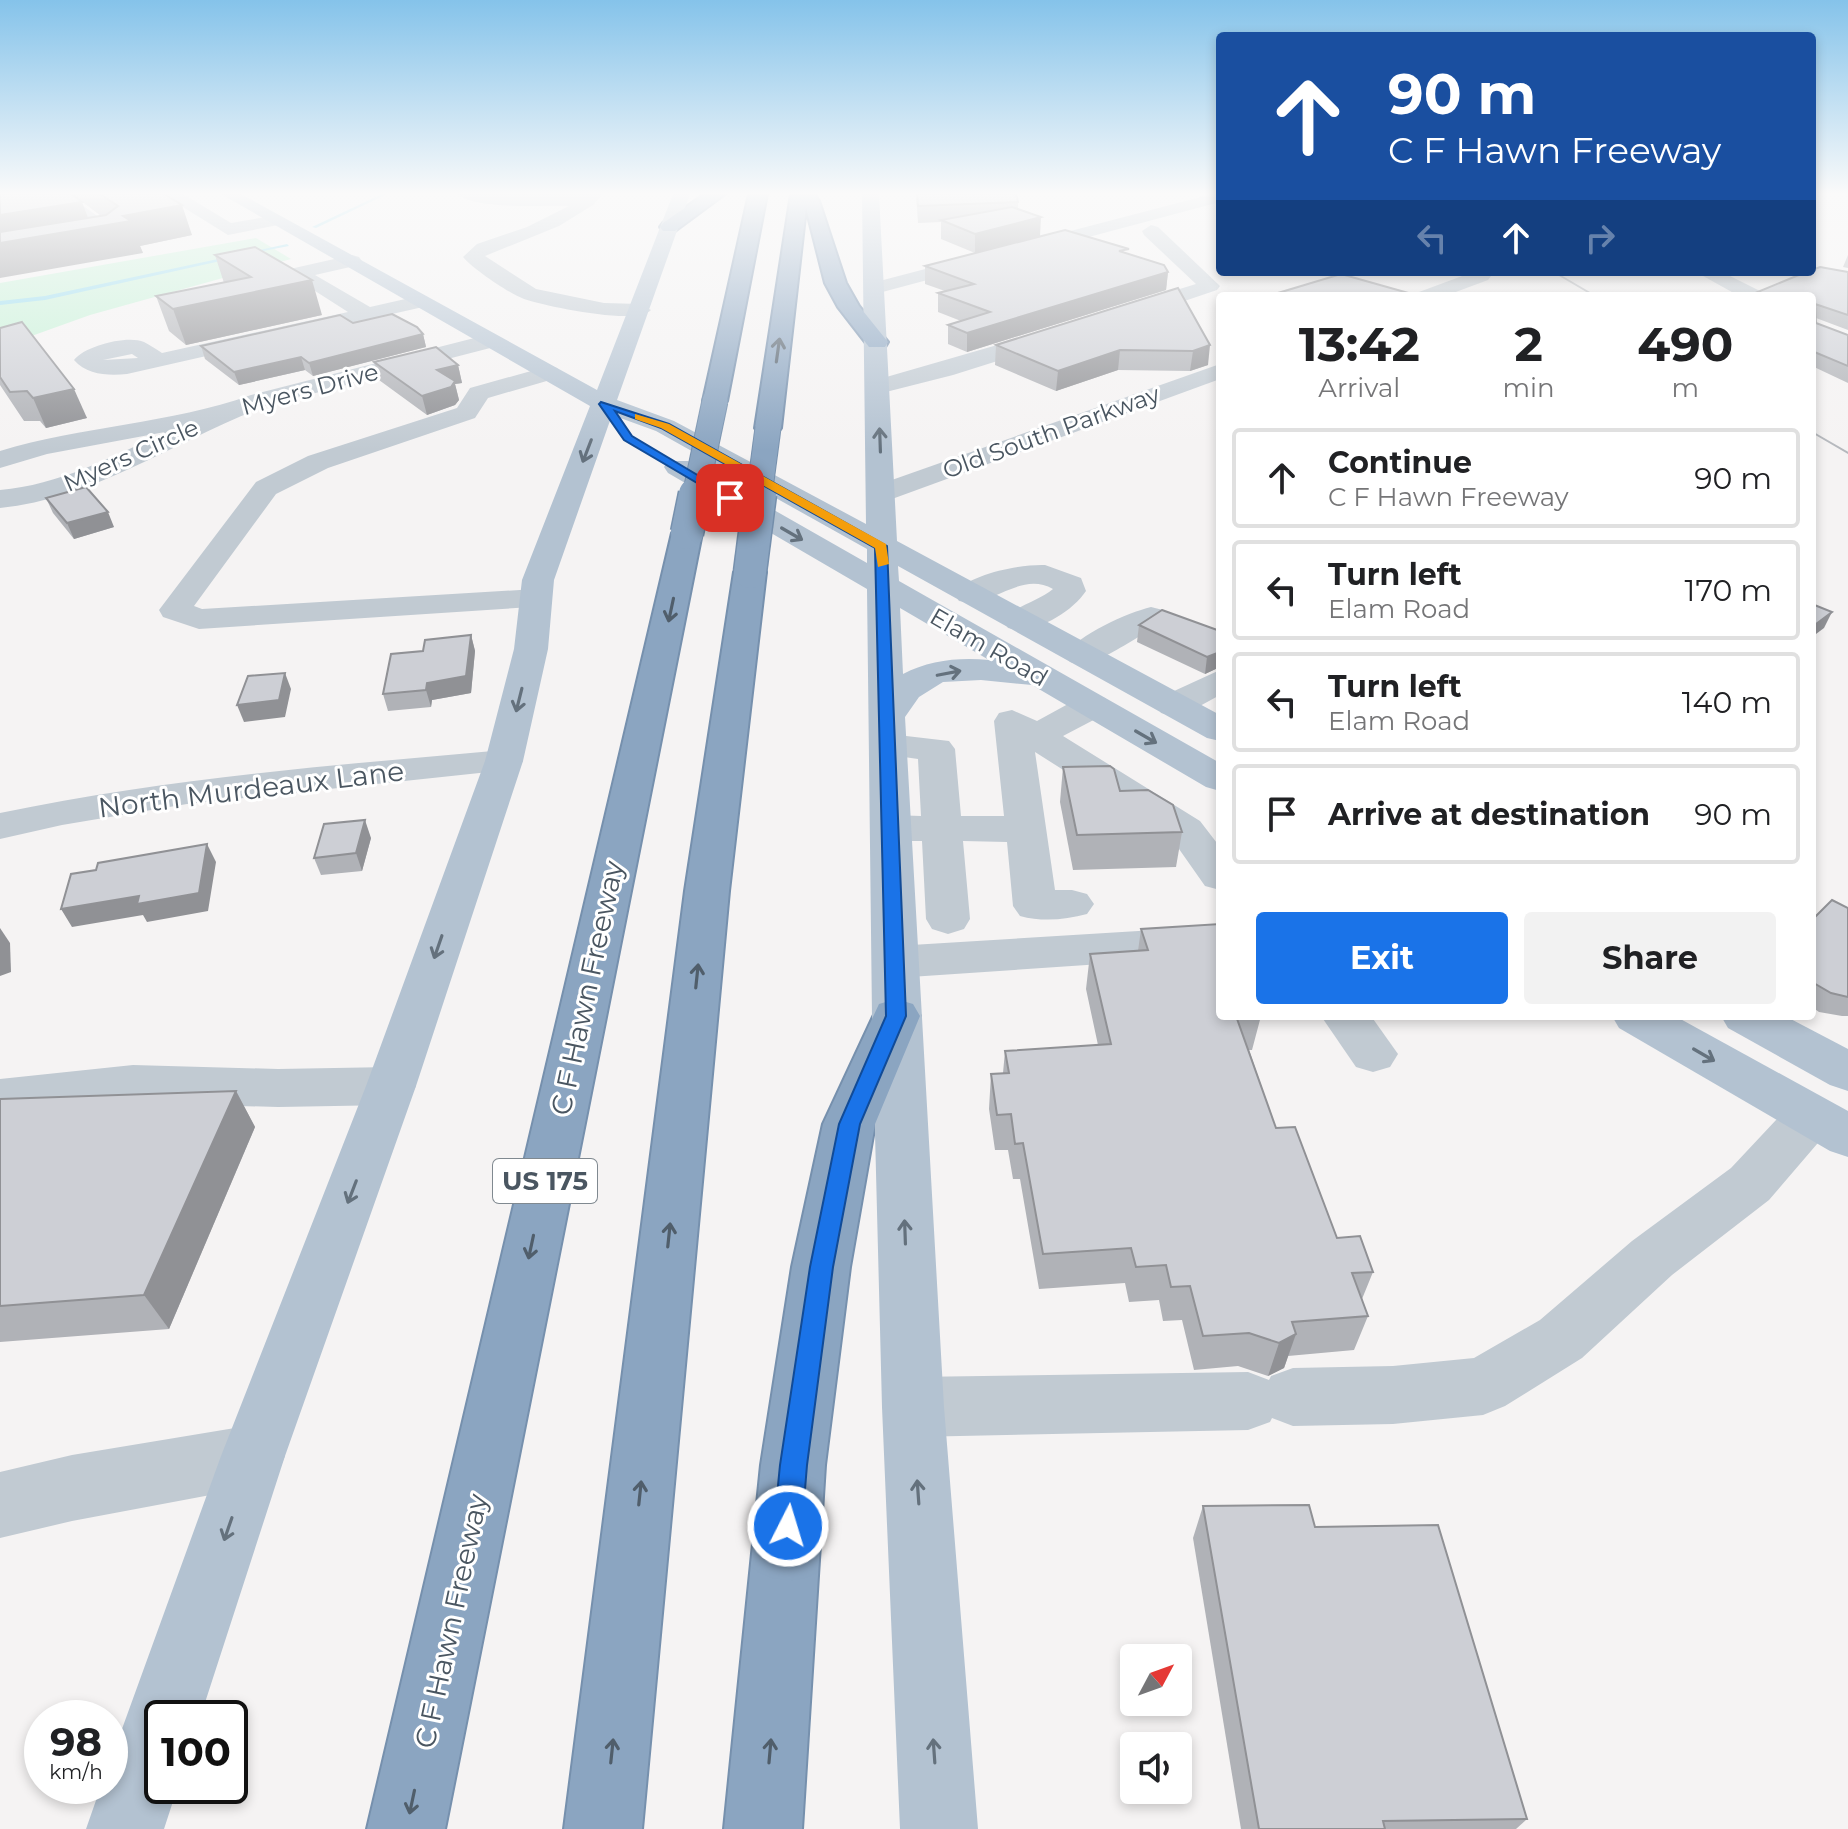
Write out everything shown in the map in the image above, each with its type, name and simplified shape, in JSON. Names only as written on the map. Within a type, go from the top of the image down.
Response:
[{"type":"highway","name":"C F Hawn Freeway","points":[[406,1829],[740,279]]},
{"type":"highway","points":[[603,1829],[707,891],[788,279]]},
{"type":"highway","points":[[835,279],[852,316],[877,342]]},
{"type":"highway","points":[[763,1829],[793,1465],[821,1267],[849,1124],[895,989]]},
{"type":"main road","name":"Elam Road","points":[[385,279],[604,404],[665,426],[882,567],[1046,680],[1216,777]]},
{"type":"main road","points":[[170,1700],[253,1456],[391,1086],[504,761],[531,649],[538,580],[651,279]]},
{"type":"main road","points":[[875,279],[889,730],[917,828],[895,989],[913,1407],[939,1829]]},
{"type":"main road","name":"Elam Road","points":[[604,404],[628,438],[648,450],[882,567],[956,587],[1204,716]]},
{"type":"main road","points":[[889,730],[905,690],[915,682],[941,673],[988,669],[1046,680]]},
{"type":"main road","points":[[1643,1020],[1812,1116],[1831,1063],[1752,1020]]},
{"type":"main road","points":[[125,1829],[144,1774]]},
{"type":"street","points":[[308,279],[367,314]]},
{"type":"street","points":[[507,279],[529,294],[604,309],[640,310]]},
{"type":"street","points":[[875,288],[908,279]]},
{"type":"street","points":[[1107,319],[1210,286],[1203,279]]},
{"type":"street","points":[[1437,292],[1472,279]]},
{"type":"street","points":[[1722,279],[1747,292]]},
{"type":"street","points":[[157,360],[423,301]]},
{"type":"street","points":[[878,387],[945,370],[1078,328]]},
{"type":"street","name":"Myers Drive","points":[[224,413],[260,400],[490,341]]},
{"type":"street","name":"Old South Parkway","points":[[882,493],[1216,372]]},
{"type":"street","points":[[536,599],[199,619],[175,610],[266,488],[318,462],[466,413],[479,393],[549,373]]},
{"type":"street","name":"Myers Circle","points":[[0,460],[56,444],[224,413]]},
{"type":"street","name":"Myers Circle","points":[[0,499],[47,491],[110,467],[224,413]]},
{"type":"street","points":[[956,587],[1029,543]]},
{"type":"street","points":[[956,587],[1038,572],[1050,574],[1070,585],[1070,591],[1053,605],[1020,621]]},
{"type":"street","points":[[1082,655],[1115,634],[1151,617]]},
{"type":"street","points":[[1204,716],[1216,690]]},
{"type":"street","points":[[1036,736],[1092,706]]},
{"type":"street","points":[[1072,904],[1035,906],[1012,721],[1186,830],[1216,871]]},
{"type":"street","name":"North Murdeaux Lane","points":[[0,826],[148,798],[504,761]]},
{"type":"street","points":[[948,919],[917,828],[1026,829]]},
{"type":"street","points":[[895,989],[1216,942]]},
{"type":"street","points":[[1348,1020],[1373,1054]]},
{"type":"street","points":[[0,1099],[133,1084],[278,1088],[391,1086]]},
{"type":"street","points":[[913,1407],[1393,1395],[1483,1386],[1561,1339],[1652,1258],[1750,1184],[1812,1116]]},
{"type":"street","points":[[0,1505],[72,1488],[253,1456]]},
{"type":"green space","points":[[21,279],[218,279],[90,315],[0,350],[0,283]]},
{"type":"building","points":[[239,279],[312,280],[173,309],[156,296]]},
{"type":"building","points":[[961,279],[1144,279],[967,333],[948,325],[990,312],[938,293],[974,284]]},
{"type":"building","points":[[1323,279],[1360,279],[1405,292],[1281,292]]},
{"type":"building","points":[[1788,279],[1848,279],[1848,315],[1816,304],[1816,292],[1758,292]]},
{"type":"building","points":[[1178,288],[1210,345],[1193,351],[1120,350],[1058,371],[996,345]]},
{"type":"building","points":[[392,314],[417,327],[423,334],[309,363],[301,357],[234,372],[201,346],[340,315],[353,323]]},
{"type":"building","points":[[22,322],[74,389],[33,398],[27,391],[10,392],[0,377],[0,328]]},
{"type":"building","points":[[1816,323],[1848,335],[1848,366],[1816,353]]},
{"type":"building","points":[[436,347],[458,365],[437,370],[455,381],[451,387],[422,396],[374,362]]},
{"type":"building","points":[[86,487],[108,512],[67,523],[46,498]]},
{"type":"building","points":[[1816,606],[1832,612],[1816,624]]},
{"type":"building","points":[[1162,610],[1216,630],[1216,654],[1207,657],[1139,625]]},
{"type":"building","points":[[471,635],[466,676],[427,683],[426,690],[383,694],[391,654],[423,651],[425,640]]},
{"type":"building","points":[[285,673],[279,700],[237,705],[248,676]]},
{"type":"building","points":[[1110,766],[1114,769],[1120,791],[1148,790],[1173,805],[1182,832],[1077,835],[1063,767]]},
{"type":"building","points":[[365,820],[356,853],[314,858],[324,824]]},
{"type":"building","points":[[207,844],[199,893],[137,904],[139,896],[61,909],[71,874],[96,870],[98,863]]},
{"type":"building","points":[[1832,900],[1848,908],[1848,997],[1831,993],[1816,984],[1816,916]]},
{"type":"building","points":[[1216,924],[1216,1020],[1237,1020],[1276,1128],[1295,1127],[1337,1238],[1360,1236],[1373,1272],[1352,1273],[1368,1316],[1292,1322],[1296,1334],[1279,1343],[1249,1333],[1203,1336],[1190,1286],[1171,1287],[1166,1265],[1136,1267],[1131,1248],[1043,1254],[1023,1143],[1015,1144],[1011,1114],[997,1115],[991,1074],[1009,1073],[1005,1051],[1111,1044],[1090,954],[1148,950],[1141,929]]},
{"type":"building","points":[[236,1091],[144,1295],[0,1306],[0,1099]]},
{"type":"building","points":[[1309,1505],[1315,1527],[1438,1525],[1527,1819],[1383,1821],[1385,1829],[1259,1829],[1203,1506]]},
{"type":"waterway","points":[[0,303],[45,298],[130,279]]},
{"type":"tram line","points":[[1567,279],[1588,292]]},
{"type":"tram line","points":[[1816,434],[1848,453]]},
{"type":"slow traffic","points":[[638,416],[665,426],[881,546],[882,564]]},
{"type":"route","points":[[730,498],[628,438],[604,404],[665,426],[881,546],[896,1016],[849,1124],[821,1267],[793,1465],[788,1526]]}]
